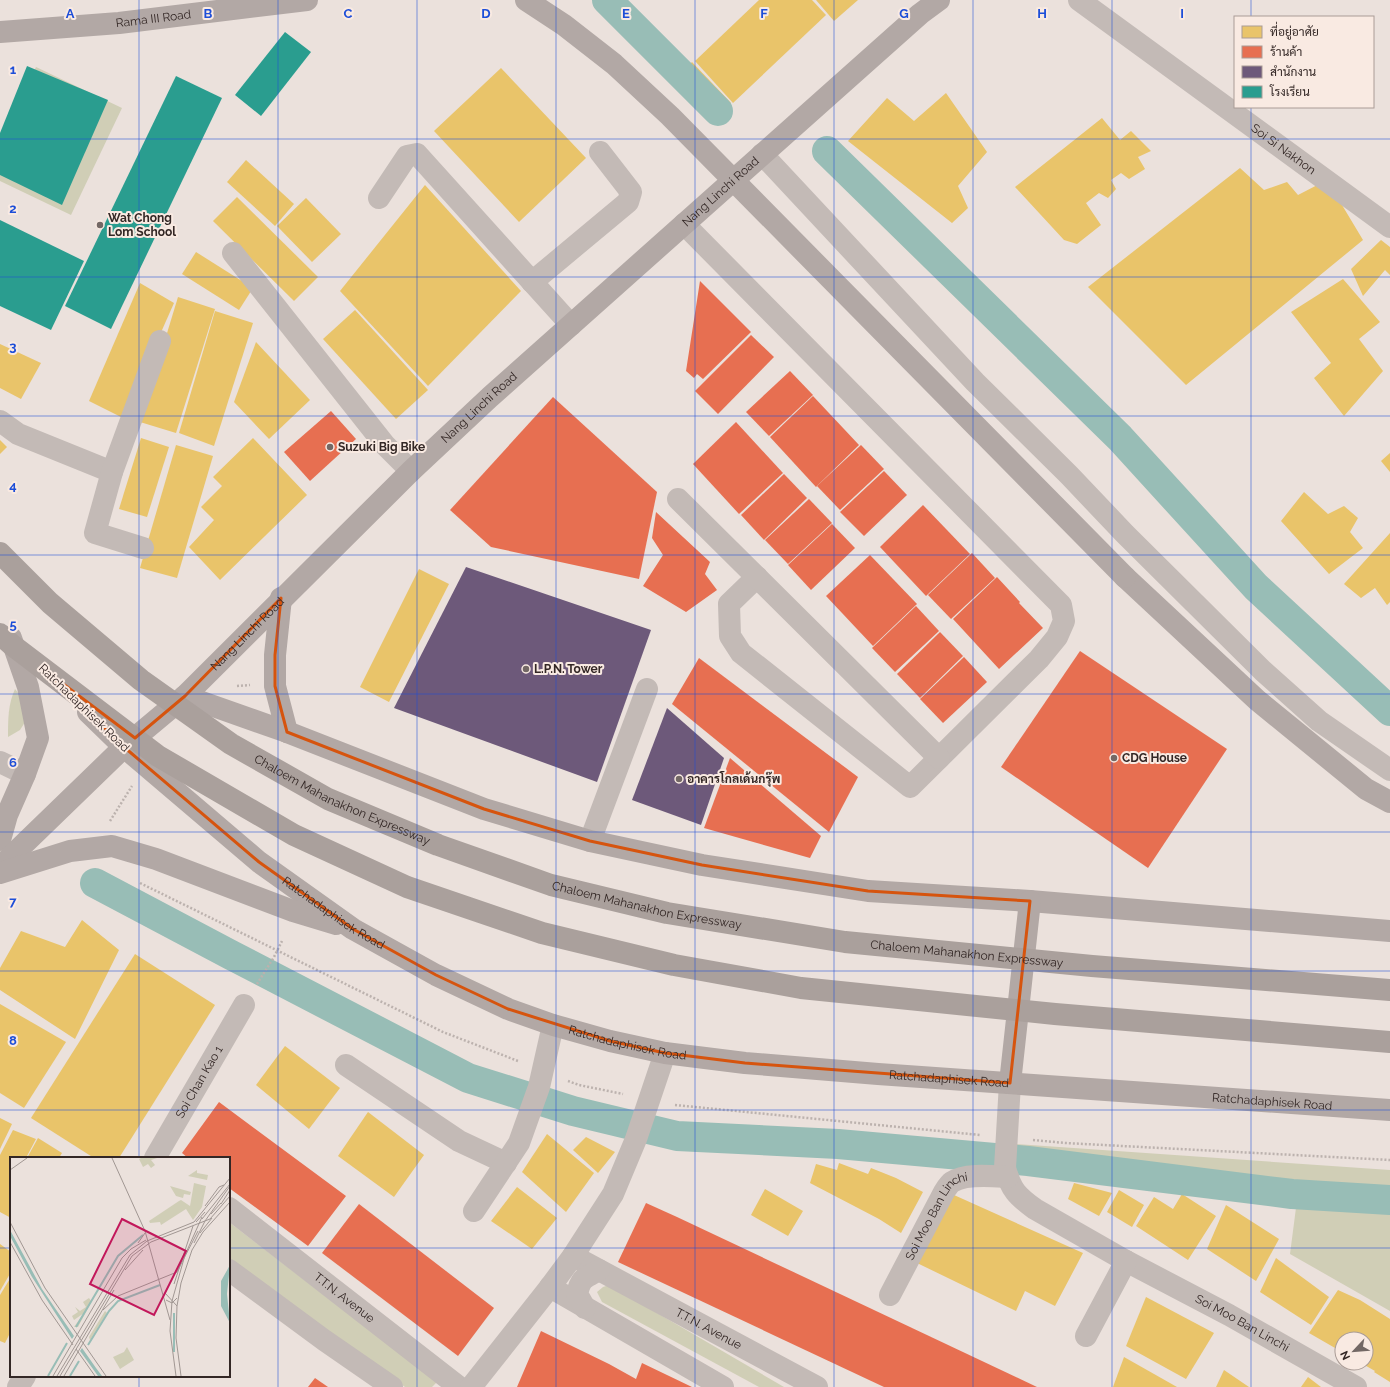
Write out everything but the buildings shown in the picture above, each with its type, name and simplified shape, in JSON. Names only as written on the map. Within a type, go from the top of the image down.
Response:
[{"type":"highway","name":"Chaloem Mahanakhon Expressway","points":[[0,553],[50,603],[141,680],[231,744],[328,799],[438,845],[551,885],[667,913],[845,942],[1092,966],[1390,990]]},
{"type":"highway","points":[[4,632],[12,645],[158,756],[294,836],[407,887],[542,933],[674,965],[801,988],[1055,1014],[1390,1042]]},
{"type":"main road","name":"Rama III Road","points":[[0,32],[119,24],[307,0]]},
{"type":"main road","points":[[526,0],[564,25],[614,64],[670,116],[1125,577],[1258,700],[1366,789],[1390,802]]},
{"type":"main road","name":"Nang Linchi Road","points":[[0,867],[124,747],[185,696],[281,598],[411,471],[490,397],[762,154],[923,7],[940,0]]},
{"type":"main road","points":[[281,598],[275,655],[275,686],[286,732]]},
{"type":"main road","points":[[0,840],[7,815],[25,774],[38,738],[28,687],[4,632]]},
{"type":"main road","name":"Ratchadaphisek Road","points":[[4,632],[124,747],[259,862],[352,929],[436,976],[508,1009],[553,1025],[610,1042],[664,1053],[768,1065],[1390,1110]]},
{"type":"main road","points":[[185,696],[286,732],[484,809],[590,841],[702,865],[868,891],[1030,901],[1390,931]]},
{"type":"main road","points":[[0,873],[70,851],[112,846],[156,859],[293,911],[352,929]]},
{"type":"main road","points":[[1010,1083],[1030,901]]},
{"type":"street","name":"Soi Si Nakhon","points":[[1079,0],[1390,227]]},
{"type":"street","points":[[532,282],[628,202],[631,192],[600,152]]},
{"type":"street","points":[[379,198],[407,156],[417,154],[571,325]]},
{"type":"street","points":[[762,154],[975,382],[1070,475],[1125,534],[1258,666],[1318,721],[1390,770]]},
{"type":"street","points":[[684,224],[1061,605],[1064,621],[1057,637],[1039,659],[910,787],[741,653],[730,636],[729,604],[757,577]]},
{"type":"street","points":[[233,253],[385,446],[411,471]]},
{"type":"street","points":[[142,548],[95,532],[112,472],[160,342]]},
{"type":"street","points":[[0,421],[18,434],[112,472]]},
{"type":"street","points":[[678,499],[939,758]]},
{"type":"street","points":[[590,841],[647,689]]},
{"type":"street","points":[[0,762],[25,774]]},
{"type":"street","name":"Soi Chan Kao 1","points":[[156,1157],[244,1005]]},
{"type":"street","points":[[474,1211],[519,1143],[539,1088],[553,1025]]},
{"type":"street","points":[[471,1387],[573,1256],[613,1194],[636,1139],[650,1100],[664,1053]]},
{"type":"street","points":[[346,1065],[459,1141],[506,1164]]},
{"type":"street","points":[[1006,1172],[1010,1083]]},
{"type":"street","name":"Soi Moo Ban Linchi","points":[[890,1295],[944,1192],[952,1182],[966,1177],[1006,1172],[1014,1191],[1023,1200],[1036,1209],[1126,1261],[1229,1315],[1356,1387]]},
{"type":"street","name":"T.T.N. Avenue","points":[[230,1209],[459,1387]]},
{"type":"street","name":"T.T.N. Avenue","points":[[573,1256],[817,1387]]},
{"type":"street","points":[[1086,1336],[1126,1261]]},
{"type":"street","points":[[585,1308],[577,1294],[580,1283],[586,1277],[599,1270]]},
{"type":"street","points":[[230,1271],[324,1340],[392,1387]]},
{"type":"street","points":[[550,1287],[723,1387]]},
{"type":"street","points":[[18,1387],[23,1377]]},
{"type":"path","points":[[107,825],[132,786]]},
{"type":"path","points":[[256,986],[282,941]]},
{"type":"highlighted area","points":[[281,598],[275,655],[275,686],[287,732],[484,809],[590,841],[702,865],[868,891],[1030,901],[1010,1083],[745,1063],[665,1053],[610,1041],[508,1009],[436,975],[353,929],[259,862],[124,747],[46,671],[135,738],[185,696]]},
{"type":"shaded area","points":[[36,67],[122,108],[71,215],[0,181],[0,143]]},
{"type":"shaded area","points":[[15,689],[24,700],[27,719],[20,730],[8,737],[8,718]]},
{"type":"shaded area","points":[[1015,1144],[1390,1170],[1390,1311],[1290,1254],[1297,1200],[1016,1167]]},
{"type":"shaded area","points":[[230,1223],[437,1382],[432,1387],[405,1387],[230,1261]]},
{"type":"shaded area","points":[[609,1285],[784,1387],[759,1387],[602,1302],[597,1292],[603,1287]]},
{"type":"waterway","points":[[607,0],[718,111]]},
{"type":"waterway","points":[[827,151],[1120,438],[1256,587],[1390,711]]},
{"type":"waterway","points":[[95,883],[468,1078],[573,1111],[677,1136],[838,1144],[1028,1161],[1292,1194],[1390,1200]]},
{"type":"place","name":"Wat Chong Lom School","points":[[100,225]]},
{"type":"place","name":"Suzuki Big Bike","points":[[330,447]]},
{"type":"place","name":"L.P.N. Tower","points":[[526,669]]},
{"type":"place","name":"CDG House","points":[[1114,758]]},
{"type":"place","name":"อาคารโกลเด้นกรุ๊พ","points":[[679,779]]}]
